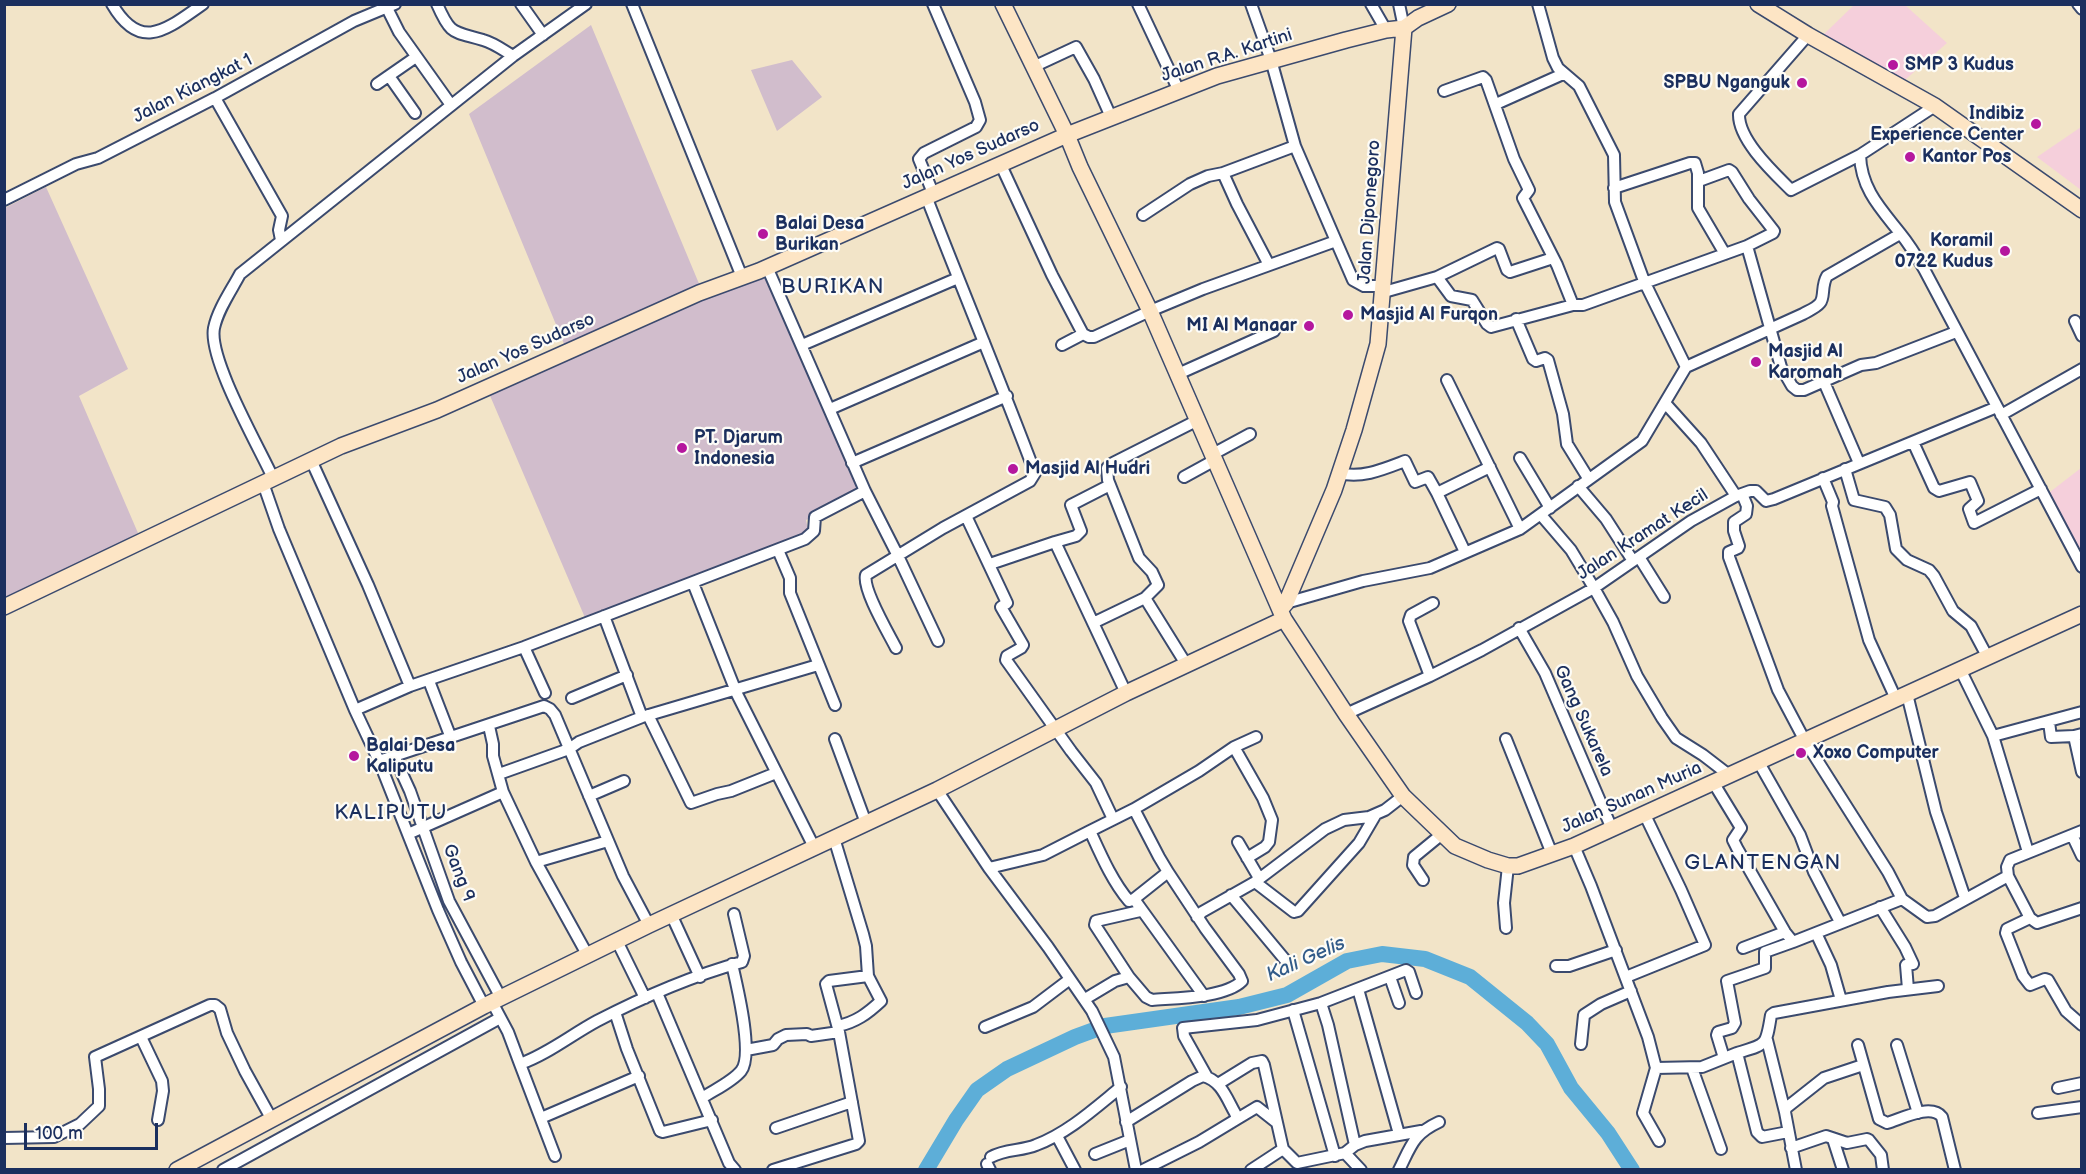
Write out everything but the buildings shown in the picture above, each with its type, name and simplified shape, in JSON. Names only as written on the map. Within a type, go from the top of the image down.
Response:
[{"type":"main road","points":[[1003,4],[1150,311],[1283,611],[1346,714],[1403,796],[1455,846],[1508,866]]},
{"type":"main road","points":[[1404,28],[1418,18],[1448,4]]},
{"type":"main road","points":[[1758,4],[1808,35],[1935,106],[2082,210]]},
{"type":"main road","name":"Jalan R.A. Kartini","points":[[1067,135],[1217,76],[1386,30],[1404,28]]},
{"type":"main road","name":"Jalan Diponegoro","points":[[1283,611],[1340,473],[1378,344],[1404,28]]},
{"type":"main road","name":"Jalan Yos Sudarso","points":[[4,607],[341,446],[437,410],[699,293],[767,267],[1067,135]]},
{"type":"main road","points":[[177,1170],[492,1002],[671,914],[937,790],[1186,664],[1283,611]]},
{"type":"main road","name":"Jalan Sunan Muria","points":[[1508,866],[1518,866],[1574,846],[2082,614]]},
{"type":"street","points":[[112,4],[120,18],[129,26],[142,32],[160,33],[203,4]]},
{"type":"street","points":[[437,4],[444,20],[454,32],[465,37],[483,40],[513,56]]},
{"type":"street","points":[[521,4],[543,34]]},
{"type":"street","points":[[555,1156],[500,1018],[492,1002],[461,962],[379,761],[355,710],[279,529],[268,480],[218,359],[214,330],[220,312],[240,274],[513,56],[586,4]]},
{"type":"street","points":[[632,4],[742,277]]},
{"type":"street","points":[[896,648],[868,592],[865,578],[868,574],[1030,481],[1035,473],[958,278],[919,159],[924,153],[976,127],[980,120],[975,102],[933,4]]},
{"type":"street","points":[[1138,4],[1179,91]]},
{"type":"street","points":[[1251,4],[1271,60],[1295,146],[1353,280],[1364,286],[1384,289],[1437,277],[1497,248],[1510,272],[1553,258]]},
{"type":"street","points":[[1371,4],[1386,30]]},
{"type":"street","points":[[1399,4],[1404,28]]},
{"type":"street","points":[[1538,4],[1553,58],[1563,74],[1579,86],[1614,155],[1615,201],[1644,281],[1686,367]]},
{"type":"street","points":[[2078,4],[2082,9]]},
{"type":"street","points":[[386,7],[399,32],[451,105]]},
{"type":"street","name":"Jalan Kiangkat 1","points":[[4,200],[76,164],[98,158],[215,98],[354,21],[386,7]]},
{"type":"street","points":[[1808,35],[1739,114],[1742,130],[1771,170],[1791,190],[1860,155],[1935,106]]},
{"type":"street","points":[[1033,67],[1076,47],[1111,117]]},
{"type":"street","points":[[377,84],[416,57]]},
{"type":"street","points":[[1496,104],[1563,74]]},
{"type":"street","points":[[389,76],[416,113]]},
{"type":"street","points":[[1444,91],[1483,77],[1486,80],[1514,159],[1529,190],[1523,198],[1573,305]]},
{"type":"street","points":[[215,98],[282,216],[279,230],[281,240]]},
{"type":"street","points":[[1143,215],[1190,184],[1295,146]]},
{"type":"street","points":[[1860,155],[1868,190],[1882,214],[1900,234],[1924,269],[2082,567]]},
{"type":"street","points":[[1614,188],[1693,162],[1698,166],[1698,208],[1725,254]]},
{"type":"street","points":[[1000,163],[1052,275],[1083,334],[1089,337],[1094,337],[1150,311],[1335,241]]},
{"type":"street","points":[[1437,277],[1451,296],[1472,300],[1491,327],[1583,304],[1747,246],[1773,233],[1774,231],[1749,199],[1732,172],[1729,170],[1699,181]]},
{"type":"street","points":[[1223,173],[1269,265]]},
{"type":"street","points":[[1283,611],[1363,581],[1430,568],[1520,529],[1641,441],[1686,367],[1770,331],[1820,303],[1824,293],[1823,284],[1827,276],[1900,234]]},
{"type":"street","points":[[1747,246],[1781,367],[1792,386],[1797,390],[1804,390],[1861,365],[1876,363],[1956,332]]},
{"type":"street","points":[[767,267],[852,463],[938,641]]},
{"type":"street","points":[[802,345],[958,278]]},
{"type":"street","points":[[1516,319],[1533,359],[1548,360],[1563,414],[1567,444],[1588,478]]},
{"type":"street","points":[[2075,321],[2082,336]]},
{"type":"street","points":[[1178,374],[1274,331]]},
{"type":"street","points":[[1062,345],[1083,334]]},
{"type":"street","points":[[830,409],[984,342]]},
{"type":"street","points":[[1739,495],[1756,491],[1766,501],[1774,499],[1845,468],[1999,411],[2082,369]]},
{"type":"street","points":[[1447,380],[1520,529]]},
{"type":"street","points":[[1824,382],[1859,463]]},
{"type":"street","points":[[852,463],[1006,396]]},
{"type":"street","points":[[1665,403],[1701,443],[1747,506],[1746,514],[1738,517],[1734,522],[1734,531],[1739,546],[1729,552],[1729,557],[1778,690],[1805,741],[1888,872],[1902,899],[1927,917],[1935,916],[2008,876]]},
{"type":"street","points":[[1093,624],[1145,598],[1156,589],[1158,583],[1152,572],[1137,555],[1110,484],[1107,472],[1110,465],[1198,420]]},
{"type":"street","points":[[1184,477],[1250,434]]},
{"type":"street","points":[[1913,442],[1934,488],[1940,490],[1970,482],[1978,501],[1969,509],[1974,523],[2041,489]]},
{"type":"street","points":[[1520,458],[1550,508]]},
{"type":"street","points":[[311,460],[368,585],[410,686]]},
{"type":"street","points":[[1340,473],[1350,476],[1380,471],[1405,461],[1415,482],[1428,477],[1465,552]]},
{"type":"street","points":[[1437,493],[1490,467]]},
{"type":"street","points":[[1845,468],[1854,500],[1885,507],[1890,515],[1896,549],[1907,560],[1929,570],[1953,611],[1971,626],[1987,656]]},
{"type":"street","points":[[1823,478],[1833,502],[1832,506],[1853,576],[1866,631],[1874,652],[1901,696],[1965,898]]},
{"type":"street","points":[[990,564],[1076,536],[1081,531],[1071,505],[1110,484]]},
{"type":"street","points":[[1578,486],[1603,515],[1664,597]]},
{"type":"street","points":[[355,710],[410,686],[524,647],[693,583],[811,535],[814,531],[815,517],[865,491]]},
{"type":"street","name":"Jalan Kramat Kecil","points":[[1346,714],[1482,650],[1594,588],[1691,520],[1739,495]]},
{"type":"street","points":[[1541,515],[1570,550],[1594,588],[1638,676],[1676,738],[1703,754],[1729,775]]},
{"type":"street","points":[[966,516],[1007,603],[1001,607],[1023,645],[1007,656],[1006,660],[1096,783],[1113,819]]},
{"type":"street","points":[[1055,542],[1126,693]]},
{"type":"street","points":[[778,549],[790,578],[790,593],[835,705]]},
{"type":"street","points":[[693,583],[735,690],[814,847]]},
{"type":"street","points":[[1145,598],[1186,664]]},
{"type":"street","points":[[1430,676],[1409,621],[1411,615],[1433,603]]},
{"type":"street","points":[[604,616],[645,716],[691,803],[731,791],[776,772]]},
{"type":"street","name":"Gang Sukarela","points":[[1520,628],[1545,673],[1612,829]]},
{"type":"street","points":[[524,647],[545,693]]},
{"type":"street","points":[[500,774],[568,749],[579,742],[645,716],[818,665]]},
{"type":"street","points":[[1960,669],[1993,736],[2028,852]]},
{"type":"street","points":[[572,698],[627,675]]},
{"type":"street","points":[[429,681],[451,738]]},
{"type":"street","points":[[379,761],[544,706],[550,709],[555,715],[623,876],[649,925]]},
{"type":"street","points":[[1993,736],[2082,712]]},
{"type":"street","points":[[2049,722],[2051,737],[2078,735],[2082,772]]},
{"type":"street","points":[[489,726],[493,756],[500,774],[503,792],[536,861],[588,956]]},
{"type":"street","points":[[989,868],[1043,855],[1134,809],[1199,771],[1233,747],[1256,737]]},
{"type":"street","points":[[835,738],[866,823]]},
{"type":"street","points":[[1506,739],[1552,854]]},
{"type":"street","points":[[1233,747],[1263,798],[1272,820],[1269,842],[1247,858]]},
{"type":"street","name":"Gang 9","points":[[394,756],[410,791],[448,901],[492,1002]]},
{"type":"street","points":[[1758,761],[1800,835],[1814,872],[1840,922]]},
{"type":"street","points":[[589,796],[624,781]]},
{"type":"street","points":[[1713,782],[1741,828],[1733,840],[1785,932],[1793,942]]},
{"type":"street","points":[[937,790],[989,868],[1092,1011],[1114,1057],[1136,1170]]},
{"type":"street","points":[[408,834],[503,792]]},
{"type":"street","points":[[1197,917],[1257,880],[1325,829],[1344,820],[1369,818],[1385,810],[1403,796]]},
{"type":"street","points":[[1134,809],[1168,872],[1242,981],[1237,986],[1204,996],[1152,1000],[1146,997],[1129,977],[1095,925],[1096,921],[1102,918],[1140,911]]},
{"type":"street","points":[[1626,977],[1705,945],[1644,813]]},
{"type":"street","points":[[1238,842],[1257,880],[1294,912],[1298,911],[1364,836],[1376,814]]},
{"type":"street","points":[[1090,831],[1128,900],[1134,899],[1168,872]]},
{"type":"street","points":[[2082,860],[2077,833],[2010,860],[2007,867],[2008,876],[2030,918],[2037,923],[2082,908]]},
{"type":"street","points":[[1423,880],[1413,865],[1414,857],[1442,834]]},
{"type":"street","points":[[746,1050],[773,1045],[786,1035],[807,1034],[811,1036],[838,1029],[862,1017],[881,1001],[868,976],[863,934],[834,838]]},
{"type":"street","points":[[536,861],[608,841]]},
{"type":"street","points":[[1574,846],[1648,1037],[1656,1068],[1643,1113],[1659,1141]]},
{"type":"street","points":[[1506,927],[1504,903],[1508,866]]},
{"type":"street","points":[[1231,895],[1286,961]]},
{"type":"street","points":[[1134,899],[1140,911],[1204,996]]},
{"type":"street","points":[[1724,1058],[1717,1035],[1718,1032],[1732,1028],[1735,1023],[1727,981],[1765,968],[1766,952],[1902,899]]},
{"type":"street","points":[[1880,907],[1913,964],[1906,965],[1908,989]]},
{"type":"street","points":[[671,914],[700,976]]},
{"type":"street","points":[[520,1064],[645,998],[742,962],[744,956],[734,914]]},
{"type":"street","points":[[2030,918],[2007,929],[2006,933],[2023,976],[2030,986],[2045,979],[2048,980],[2066,1011],[2082,1025]]},
{"type":"street","points":[[1743,948],[1785,932]]},
{"type":"street","points":[[1816,933],[1831,965],[1841,1000]]},
{"type":"street","points":[[617,941],[645,998]]},
{"type":"street","points":[[1556,966],[1569,966],[1616,950]]},
{"type":"street","points":[[702,1098],[740,1072],[746,1064],[746,1050],[732,964]]},
{"type":"street","points":[[1237,1119],[1218,1084],[1207,1077],[1184,1036],[1183,1028],[1257,1020],[1321,1003],[1408,971],[1416,993]]},
{"type":"street","points":[[773,1170],[856,1144],[859,1137],[827,982],[868,976]]},
{"type":"street","points":[[1390,976],[1399,1003]]},
{"type":"street","points":[[1084,999],[1115,981],[1129,977]]},
{"type":"street","points":[[986,1027],[1033,1007],[1070,979]]},
{"type":"street","points":[[1796,1170],[1785,1112],[1767,1040],[1772,1015],[1841,1000],[1938,986]]},
{"type":"street","points":[[1358,989],[1399,1134]]},
{"type":"street","points":[[1581,1044],[1584,1015],[1601,1004],[1631,991]]},
{"type":"street","points":[[657,993],[729,1163],[735,1170]]},
{"type":"street","points":[[1321,1003],[1355,1145]]},
{"type":"street","points":[[4,1138],[54,1137],[80,1124],[99,1106],[95,1057],[210,1005],[215,1005],[219,1010],[245,1071],[271,1118]]},
{"type":"street","points":[[1293,1010],[1340,1154],[1361,1170]]},
{"type":"street","points":[[615,1012],[661,1132],[688,1128],[712,1120]]},
{"type":"street","points":[[223,1170],[500,1018]]},
{"type":"street","points":[[141,1037],[162,1081],[163,1091],[158,1120]]},
{"type":"street","points":[[1656,1068],[1702,1067],[1761,1046],[1767,1040]]},
{"type":"street","points":[[1897,1045],[1918,1113]]},
{"type":"street","points":[[1858,1046],[1879,1119],[1887,1123],[1918,1113],[1933,1111],[1942,1117],[1955,1170]]},
{"type":"street","points":[[1737,1053],[1757,1132],[1762,1137],[1788,1132]]},
{"type":"street","points":[[1218,1084],[1252,1063],[1262,1061],[1283,1149],[1300,1166],[1340,1154],[1365,1141],[1422,1131],[1439,1122]]},
{"type":"street","points":[[1785,1112],[1788,1106],[1824,1078],[1863,1065]]},
{"type":"street","points":[[1692,1068],[1721,1149]]},
{"type":"street","points":[[541,1118],[639,1076]]},
{"type":"street","points":[[1126,1122],[1192,1081],[1203,1076],[1207,1077]]},
{"type":"street","points":[[2058,1088],[2082,1083]]},
{"type":"street","points":[[989,1164],[997,1154],[1035,1146],[1057,1136],[1121,1087]]},
{"type":"street","points":[[776,1128],[852,1102]]},
{"type":"street","points":[[1143,1170],[1199,1142],[1257,1107],[1276,1122]]},
{"type":"street","points":[[2038,1113],[2082,1107]]},
{"type":"street","points":[[1399,1170],[1422,1131]]},
{"type":"street","points":[[1057,1136],[1075,1170]]},
{"type":"street","points":[[1791,1148],[1824,1136],[1848,1143],[1869,1140],[1881,1155],[1883,1170]]},
{"type":"street","points":[[1833,1139],[1843,1170]]},
{"type":"street","points":[[1095,1154],[1130,1140]]},
{"type":"street","points":[[1251,1170],[1283,1149]]},
{"type":"shaded area","name":"SMP 3 Kudus","points":[[1854,5],[1905,5],[1947,43],[1897,87],[1822,36]]},
{"type":"shaded area","points":[[591,25],[705,298],[766,273],[860,494],[806,520],[809,534],[586,620],[488,391],[569,356],[469,114]]},
{"type":"shaded area","points":[[792,60],[822,97],[777,131],[751,70]]},
{"type":"shaded area","points":[[2081,127],[2081,190],[2037,157]]},
{"type":"shaded area","points":[[46,187],[128,369],[79,396],[138,533],[55,579],[5,603],[5,208]]},
{"type":"shaded area","points":[[2081,468],[2081,557],[2046,495]]},
{"type":"waterway","name":"Kali Gelis","points":[[926,1170],[977,1090],[1007,1069],[1075,1037],[1105,1026],[1239,1007],[1287,995],[1347,961],[1382,954],[1425,959],[1470,977],[1527,1023],[1547,1044],[1571,1088],[1608,1133],[1632,1170]]},
{"type":"place","name":"SMP 3 Kudus","points":[[1893,65]]},
{"type":"place","name":"SPBU Nganguk","points":[[1802,83]]},
{"type":"place","name":"Indibiz Experience Center","points":[[2036,124]]},
{"type":"place","name":"Kantor Pos","points":[[1910,157]]},
{"type":"place","name":"Balai Desa Burikan","points":[[763,234]]},
{"type":"place","name":"Koramil 0722 Kudus","points":[[2005,251]]},
{"type":"place","name":"Masjid Al Furqon","points":[[1348,315]]},
{"type":"place","name":"MI Al Manaar","points":[[1309,326]]},
{"type":"place","name":"Masjid Al Karomah","points":[[1756,362]]},
{"type":"place","name":"PT. Djarum Indonesia","points":[[682,448]]},
{"type":"place","name":"Masjid Al Hudri","points":[[1013,469]]},
{"type":"place","name":"Xoxo Computer","points":[[1801,753]]},
{"type":"place","name":"Balai Desa Kaliputu","points":[[354,756]]},
{"type":"district","name":"BURIKAN","points":[[833,288]]},
{"type":"district","name":"KALIPUTU","points":[[391,814]]},
{"type":"district","name":"GLANTENGAN","points":[[1763,864]]}]
